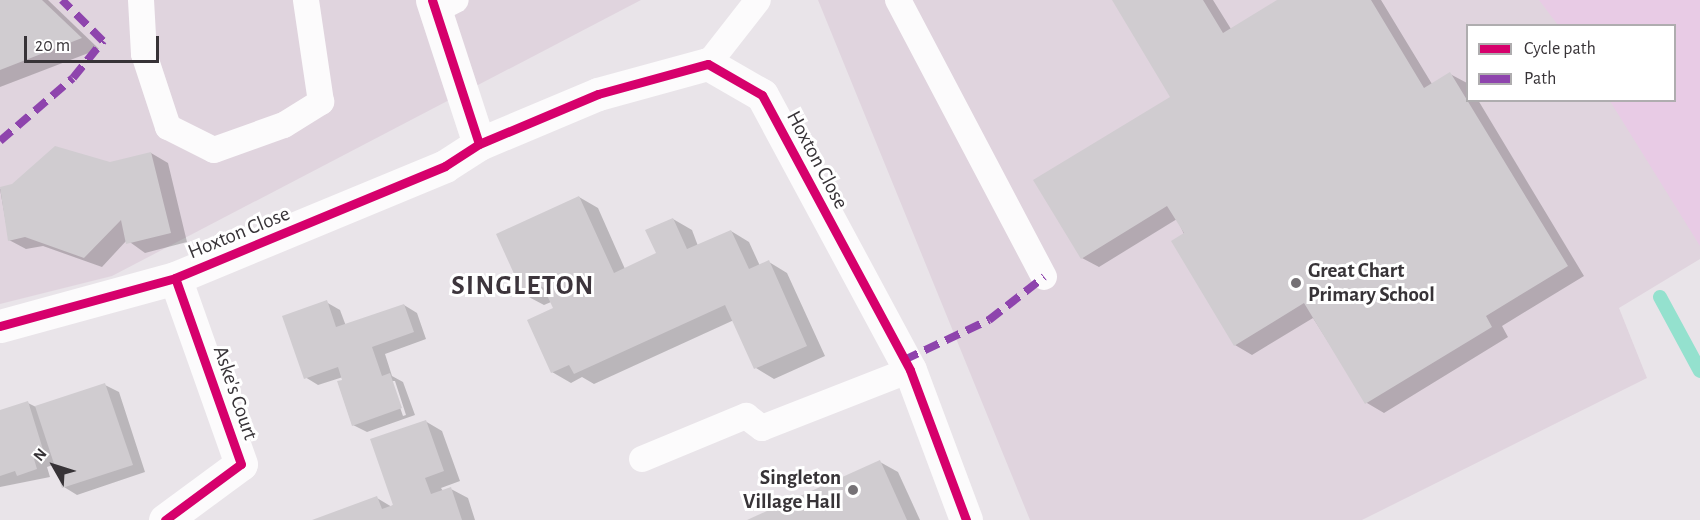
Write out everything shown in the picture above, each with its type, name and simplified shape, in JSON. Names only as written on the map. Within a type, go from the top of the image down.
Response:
[{"type":"street","points":[[441,3],[456,81],[479,144]]},
{"type":"street","name":"Hoxton Close","points":[[0,326],[175,278],[434,171],[479,144],[598,94],[708,64],[762,95],[910,370],[966,520]]},
{"type":"street","name":"Aske's Court","points":[[165,520],[241,464],[175,278]]},
{"type":"lane","points":[[141,0],[144,54],[168,127],[214,150],[284,125],[321,102],[306,0]]},
{"type":"lane","points":[[708,64],[758,0]]},
{"type":"lane","points":[[898,0],[1044,277]]},
{"type":"lane","points":[[642,459],[746,416],[762,428],[910,370]]},
{"type":"shaded area","points":[[0,0],[641,0],[112,276],[0,304]]},
{"type":"shaded area","name":"Great Chart Primary School","points":[[818,0],[1700,0],[1700,259],[1619,308],[1647,378],[1362,520],[1030,520]]},
{"type":"shaded area","points":[[1539,0],[1700,0],[1700,246],[1611,102],[1676,102],[1676,24],[1557,24]]},
{"type":"building","points":[[0,0],[42,0],[82,38],[0,70]]},
{"type":"building","points":[[1112,0],[1203,0],[1223,33],[1277,0],[1371,0],[1424,88],[1450,72],[1466,102],[1468,102],[1568,266],[1486,316],[1492,327],[1365,404],[1304,303],[1234,346],[1171,241],[1184,233],[1167,206],[1081,259],[1033,180],[1170,97]]},
{"type":"building","points":[[55,146],[110,162],[151,152],[171,233],[126,244],[121,220],[84,258],[25,237],[8,241],[0,187],[12,184]]},
{"type":"building","points":[[579,196],[614,273],[656,253],[645,230],[673,218],[687,249],[731,230],[749,269],[769,260],[807,346],[754,369],[725,305],[574,374],[569,365],[551,373],[527,320],[553,308],[543,287],[524,296],[496,234]]},
{"type":"building","points":[[327,300],[336,327],[404,304],[414,332],[372,347],[382,376],[390,373],[402,408],[352,426],[337,381],[342,380],[338,367],[304,379],[282,316]]},
{"type":"building","points":[[105,383],[133,465],[62,488],[35,406]]},
{"type":"building","points":[[28,401],[45,456],[34,459],[37,469],[17,476],[15,471],[0,476],[0,410]]},
{"type":"building","points":[[426,420],[444,471],[425,478],[431,494],[451,487],[462,520],[312,520],[377,496],[382,509],[393,505],[370,439]]},
{"type":"building","name":"Singleton Village Hall","points":[[880,460],[907,520],[747,520]]},
{"type":"waterway","points":[[1660,297],[1700,371]]},
{"type":"marked path","points":[[0,141],[73,78],[103,41],[62,0]]},
{"type":"marked path","points":[[904,360],[989,320],[1044,277]]},
{"type":"cycle path","points":[[432,0],[479,144]]},
{"type":"cycle path","points":[[0,326],[175,278],[445,166],[479,144],[598,94],[708,64],[762,95],[910,370],[966,520]]},
{"type":"cycle path","points":[[165,520],[241,464],[175,278]]},
{"type":"place","name":"Great Chart Primary School","points":[[1296,283]]},
{"type":"place","name":"Singleton Village Hall","points":[[853,490]]},
{"type":"district","name":"SINGLETON","points":[[523,286]]}]
